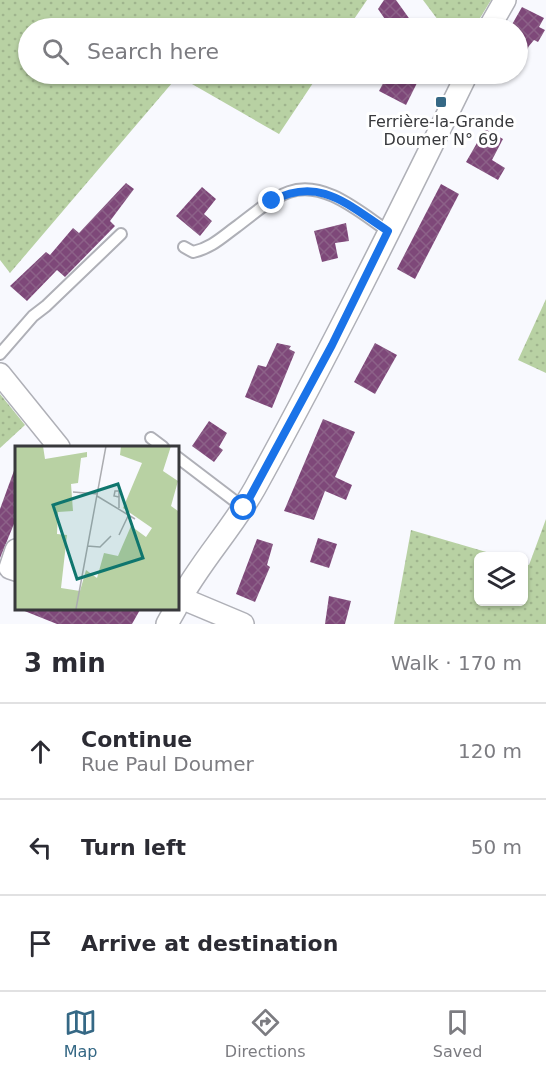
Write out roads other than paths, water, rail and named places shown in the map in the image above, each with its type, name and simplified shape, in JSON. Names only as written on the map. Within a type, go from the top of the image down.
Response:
[{"type":"street","points":[[495,18],[505,0]]},
{"type":"street","points":[[243,624],[180,593],[244,508],[332,345],[388,231],[435,144],[462,84]]},
{"type":"street","points":[[0,374],[56,445]]},
{"type":"street","points":[[15,553],[10,568],[15,570]]},
{"type":"street","points":[[167,624],[173,609]]},
{"type":"lane","points":[[184,247],[193,252],[209,248],[272,201],[291,191],[317,190],[329,194],[388,231]]},
{"type":"lane","points":[[0,354],[33,315],[46,306],[121,234]]},
{"type":"lane","points":[[151,438],[162,446]]},
{"type":"lane","points":[[178,458],[244,508]]},
{"type":"place","name":"Ferrière-la-Grande Doumer N° 69","points":[[441,102]]}]
